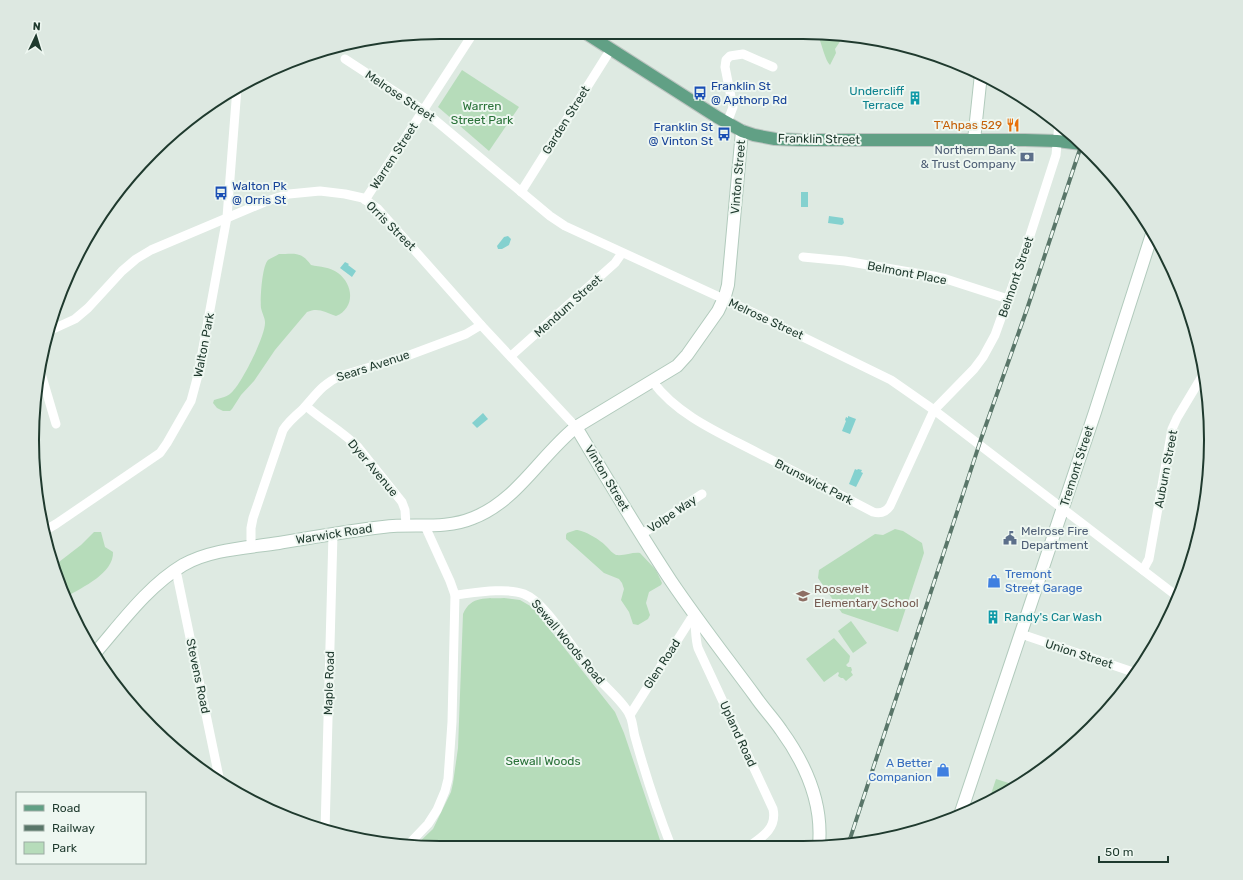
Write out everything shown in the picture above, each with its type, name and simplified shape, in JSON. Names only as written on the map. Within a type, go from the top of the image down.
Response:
[{"type":"main road","name":"Franklin Street","points":[[595,39],[727,123],[742,131],[761,137],[782,139],[1058,141],[1071,143]]},
{"type":"street","name":"Warren Street","points":[[366,200],[470,39]]},
{"type":"street","name":"Garden Street","points":[[521,192],[611,49]]},
{"type":"street","points":[[727,123],[733,107],[725,67],[726,60],[730,56],[743,54],[774,67]]},
{"type":"street","name":"Melrose Street","points":[[345,59],[424,110],[557,222],[580,234],[724,299],[896,383],[934,410],[1173,593]]},
{"type":"street","points":[[974,140],[980,80]]},
{"type":"street","name":"Walton Park","points":[[49,528],[156,457],[167,443],[191,401],[194,392],[227,218],[236,95]]},
{"type":"street","name":"Vinton Street","points":[[742,131],[731,267],[724,299],[710,323],[680,364],[653,382],[576,427],[642,534],[694,614],[726,655],[797,754],[807,773],[817,803],[820,829],[819,840]]},
{"type":"street","name":"Belmont Street","points":[[934,410],[974,369],[983,357],[995,335],[1045,192],[1056,155],[1059,132]]},
{"type":"street","name":"Orris Street","points":[[55,328],[75,319],[88,308],[122,271],[136,259],[151,250],[278,196],[300,192],[329,192],[359,197],[374,205],[481,325],[576,427]]},
{"type":"street","name":"Tremont Street","points":[[963,807],[1062,509],[1153,245]]},
{"type":"street","name":"Mendum Street","points":[[511,356],[615,263],[622,253]]},
{"type":"street","name":"Belmont Place","points":[[803,257],[840,261],[933,276],[1008,299]]},
{"type":"street","name":"Sears Avenue","points":[[251,547],[251,528],[253,518],[281,434],[287,424],[306,406],[322,387],[332,380],[407,356],[459,337],[481,325]]},
{"type":"street","name":"Auburn Street","points":[[1143,570],[1149,559],[1172,428],[1200,380]]},
{"type":"street","points":[[43,381],[56,424]]},
{"type":"street","name":"Brunswick Park","points":[[653,382],[661,392],[691,417],[873,512],[878,513],[885,511],[890,506],[934,410]]},
{"type":"street","name":"Dyer Avenue","points":[[306,406],[358,447],[402,502],[406,525]]},
{"type":"street","name":"Warwick Road","points":[[99,649],[158,584],[189,562],[202,556],[333,534],[381,527],[406,525],[441,526],[460,522],[480,515],[493,508],[512,493],[561,440],[576,427]]},
{"type":"street","name":"Volpe Way","points":[[642,534],[702,494]]},
{"type":"street","points":[[413,840],[428,824],[443,797],[446,785],[451,742],[455,595],[425,526]]},
{"type":"street","name":"Maple Road","points":[[325,824],[333,534]]},
{"type":"street","name":"Stevens Road","points":[[176,570],[218,774]]},
{"type":"street","name":"Sewall Woods Road","points":[[455,595],[509,590],[523,593],[544,610],[587,666],[601,683],[614,694],[630,715],[635,736],[669,841]]},
{"type":"street","name":"Glen Road","points":[[630,715],[694,614]]},
{"type":"street","name":"Upland Road","points":[[694,614],[696,642],[698,648],[773,810],[773,820],[770,829],[757,841]]},
{"type":"street","name":"Union Street","points":[[1021,634],[1130,671]]},
{"type":"green space","points":[[820,40],[840,41],[835,49],[836,53],[830,65]]},
{"type":"green space","name":"Warren Street Park","points":[[462,70],[519,107],[489,151],[438,107]]},
{"type":"green space","points":[[279,254],[301,255],[311,265],[328,268],[338,273],[347,284],[349,290],[350,296],[347,308],[336,316],[318,310],[307,312],[275,350],[254,381],[241,395],[232,409],[230,411],[223,411],[217,408],[213,403],[214,400],[227,396],[233,391],[242,378],[258,347],[265,322],[261,308],[264,269],[268,260]]},
{"type":"green space","points":[[895,529],[903,531],[922,543],[924,553],[898,632],[842,613],[818,578],[819,570],[875,534],[883,535]]},
{"type":"green space","points":[[576,530],[597,539],[616,555],[640,553],[656,570],[662,583],[649,592],[646,603],[650,615],[648,619],[638,625],[633,624],[629,612],[621,600],[624,589],[619,579],[604,573],[566,539],[567,533]]},
{"type":"green space","points":[[94,532],[101,532],[105,547],[113,552],[112,560],[103,573],[96,579],[71,594],[58,563],[81,545]]},
{"type":"green space","name":"Sewall Woods","points":[[486,598],[520,600],[532,607],[615,712],[624,733],[660,841],[421,840],[433,829],[451,792],[453,783],[458,748],[463,614],[470,604]]},
{"type":"green space","points":[[851,621],[867,643],[853,653],[838,631]]},
{"type":"green space","points":[[834,638],[850,656],[849,662],[846,665],[851,667],[851,672],[853,675],[846,681],[838,676],[838,672],[824,682],[806,659]]},
{"type":"green space","points":[[996,779],[1010,783],[1004,787],[991,794]]},
{"type":"water","points":[[801,192],[808,192],[808,207],[801,207]]},
{"type":"water","points":[[829,216],[843,218],[844,223],[842,225],[828,223]]},
{"type":"water","points":[[508,236],[511,239],[509,245],[502,249],[498,249],[497,246],[504,237]]},
{"type":"water","points":[[345,262],[356,271],[352,277],[340,268]]},
{"type":"water","points":[[483,413],[488,419],[477,428],[472,423]]},
{"type":"water","points":[[848,416],[856,419],[850,434],[842,431],[846,417],[848,418]]},
{"type":"water","points":[[855,469],[862,470],[861,472],[863,473],[856,487],[849,484]]},
{"type":"railway","points":[[850,838],[981,439],[1027,309],[1080,150]]},
{"type":"place","name":"Franklin St @ Apthorp Rd","points":[[700,93]]},
{"type":"place","name":"Undercliff Terrace","points":[[915,98]]},
{"type":"place","name":"T'Ahpas 529","points":[[1013,125]]},
{"type":"place","name":"Franklin St @ Vinton St","points":[[724,134]]},
{"type":"place","name":"Northern Bank & Trust Company","points":[[1027,157]]},
{"type":"place","name":"Walton Pk @ Orris St","points":[[221,193]]},
{"type":"place","name":"Melrose Fire Department","points":[[1010,538]]},
{"type":"place","name":"Tremont Street Garage","points":[[994,581]]},
{"type":"place","name":"Roosevelt Elementary School","points":[[803,596]]},
{"type":"place","name":"Randy's Car Wash","points":[[993,617]]},
{"type":"place","name":"A Better Companion","points":[[943,770]]}]
